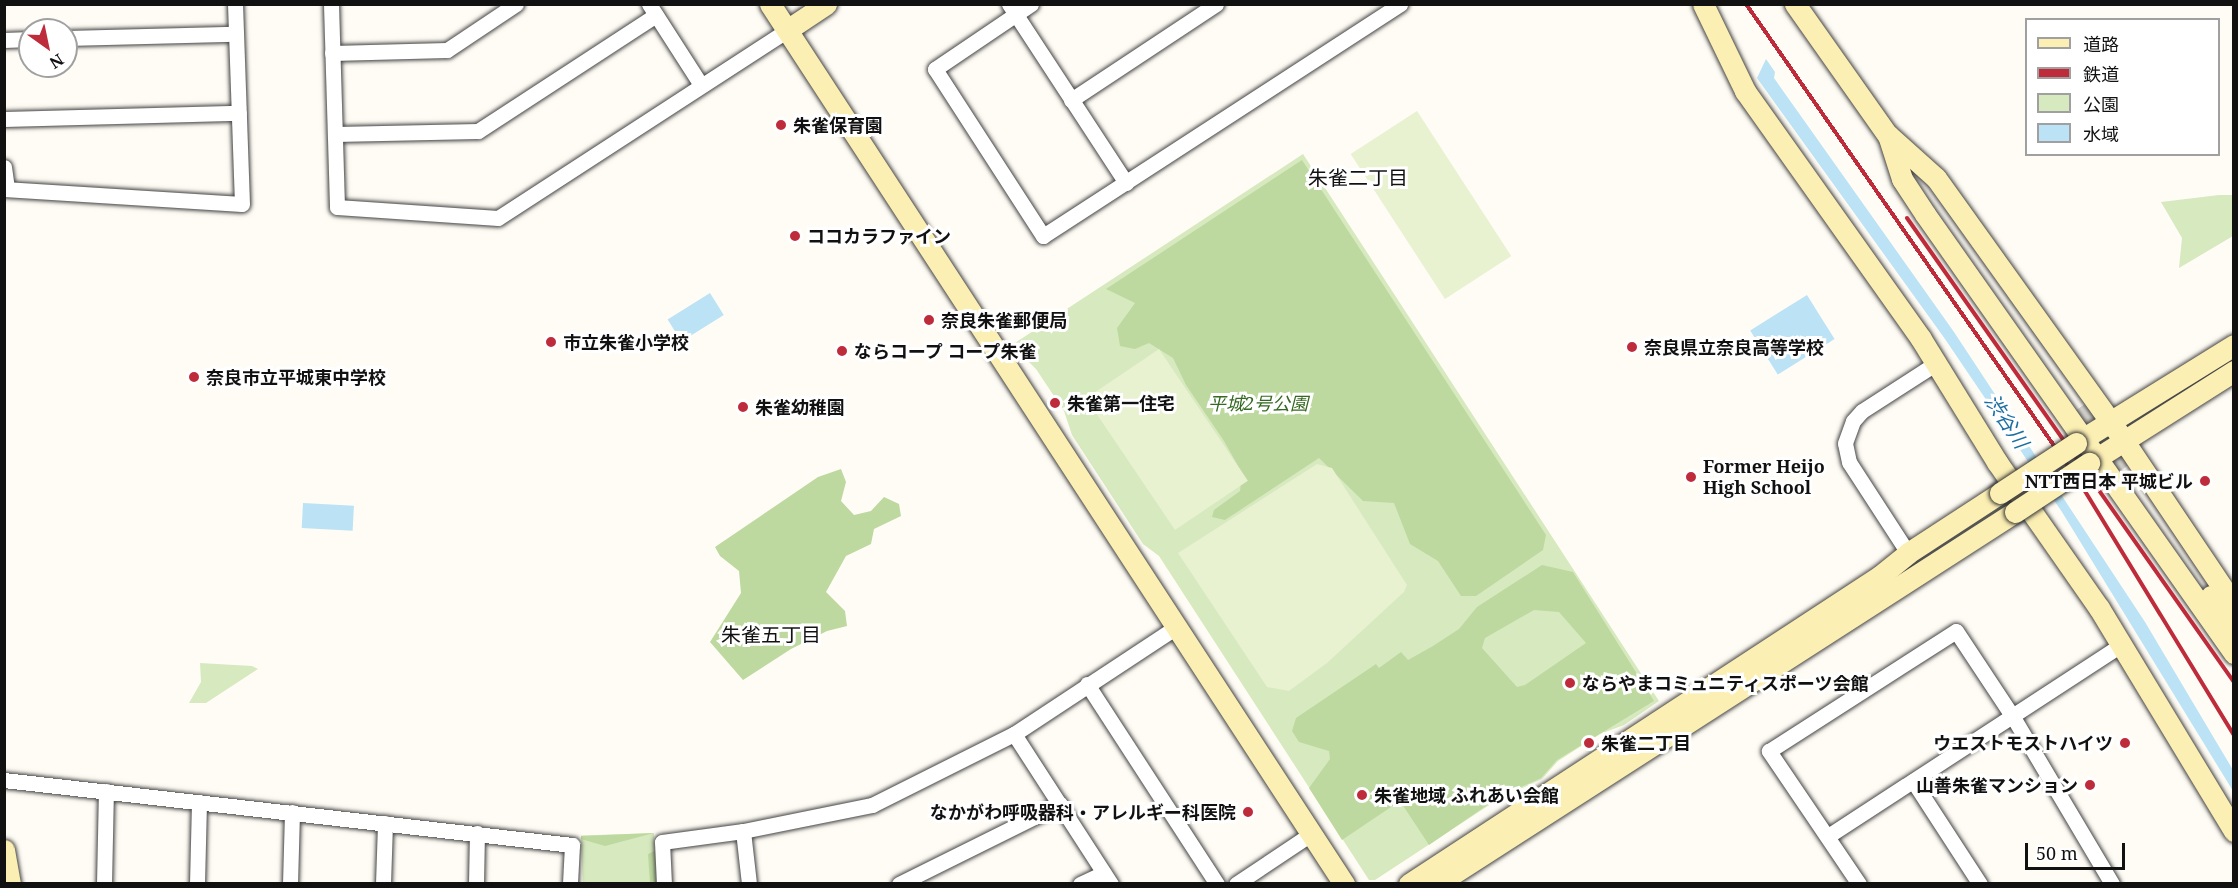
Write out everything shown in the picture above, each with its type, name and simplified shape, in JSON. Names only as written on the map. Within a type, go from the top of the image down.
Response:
[{"type":"street","points":[[4,167],[6,188],[242,204],[235,4]]},
{"type":"street","points":[[331,4],[337,207],[498,219],[826,4]]},
{"type":"street","points":[[332,53],[447,50],[516,4]]},
{"type":"street","points":[[770,4],[1344,884]]},
{"type":"street","points":[[1031,4],[1012,10],[935,69],[1043,236],[1400,4]]},
{"type":"street","points":[[1071,99],[1216,4]]},
{"type":"street","points":[[1703,4],[1741,84],[1935,364],[2122,644],[2234,831]]},
{"type":"street","points":[[1795,4],[2077,409]]},
{"type":"street","points":[[335,134],[478,131],[652,10],[701,85]]},
{"type":"street","points":[[1012,10],[1126,183]]},
{"type":"street","points":[[78,38],[235,34]]},
{"type":"street","points":[[4,119],[239,113]]},
{"type":"street","points":[[1888,135],[1936,178],[2124,441],[2234,605]]},
{"type":"street","points":[[1888,135],[1902,179],[2093,461],[2234,653]]},
{"type":"street","points":[[1409,884],[1880,576],[1908,554],[2079,441],[2228,346]]},
{"type":"street","points":[[1908,554],[1850,462],[1845,443],[1853,421],[1862,411],[1935,364]]},
{"type":"street","points":[[1437,884],[2233,371]]},
{"type":"street","points":[[2121,470],[2234,627]]},
{"type":"street","points":[[664,884],[662,842],[743,831],[872,805],[1014,734],[1175,628]]},
{"type":"street","points":[[1858,884],[1769,751],[1956,632],[2013,717],[2112,884]]},
{"type":"street","points":[[1828,836],[2122,644]]},
{"type":"street","points":[[1087,684],[1218,884]]},
{"type":"street","points":[[1014,734],[1107,878],[1080,884]]},
{"type":"street","points":[[4,780],[572,844],[570,884]]},
{"type":"street","points":[[1913,781],[1980,884]]},
{"type":"street","points":[[104,884],[106,791]]},
{"type":"street","points":[[197,884],[199,802]]},
{"type":"street","points":[[899,884],[1060,804]]},
{"type":"street","points":[[290,884],[292,812]]},
{"type":"street","points":[[383,884],[385,823]]},
{"type":"street","points":[[743,831],[749,884]]},
{"type":"street","points":[[476,884],[477,833]]},
{"type":"street","points":[[1236,884],[1311,834]]},
{"type":"street","points":[[4,850],[10,884]]},
{"type":"green space","points":[[1417,111],[1511,256],[1445,299],[1351,154]]},
{"type":"green space","name":"平城2号公園","points":[[1303,154],[1659,701],[1624,725],[1600,734],[1558,761],[1542,779],[1500,798],[1375,880],[1369,880],[1159,556],[1143,544],[1072,435],[1064,411],[1036,369],[1012,345]]},
{"type":"green space","points":[[1302,160],[1546,535],[1543,550],[1476,596],[1461,596],[1438,561],[1410,544],[1394,503],[1363,501],[1319,458],[1225,520],[1212,517],[1214,510],[1240,491],[1242,473],[1224,441],[1186,385],[1173,358],[1149,343],[1135,349],[1120,346],[1117,328],[1135,303],[1106,289]]},
{"type":"green space","points":[[2233,195],[2233,236],[2179,268],[2182,238],[2161,202]]},
{"type":"green space","points":[[1159,349],[1248,481],[1175,530],[1086,398]]},
{"type":"green space","points":[[1317,464],[1332,468],[1407,585],[1404,592],[1327,663],[1289,691],[1267,687],[1178,553]]},
{"type":"green space","points":[[841,469],[846,482],[841,501],[854,515],[871,511],[884,497],[899,504],[901,516],[874,529],[871,544],[846,556],[826,592],[845,611],[847,626],[827,631],[791,649],[743,680],[710,642],[741,593],[739,571],[720,556],[715,547],[818,477]]},
{"type":"green space","points":[[1542,565],[1573,572],[1654,701],[1557,760],[1541,778],[1499,797],[1429,845],[1400,801],[1342,840],[1309,788],[1330,759],[1329,751],[1299,742],[1292,731],[1296,718],[1376,664],[1379,668],[1401,652],[1408,660],[1433,646],[1459,629],[1477,607]],"holes":[[[1534,610],[1559,612],[1586,643],[1525,685],[1517,687],[1482,648],[1485,638]]]},
{"type":"green space","points":[[200,663],[252,666],[258,669],[206,703],[189,703],[201,682]]},
{"type":"green space","points":[[654,833],[656,883],[583,884],[581,836]]},
{"type":"green space","points":[[654,833],[605,846],[581,839],[581,836]]},
{"type":"green space","points":[[655,851],[656,883],[650,883],[648,854]]},
{"type":"water","name":"渋谷川","points":[[1766,59],[1775,72],[1774,78],[1954,332],[2145,622],[2233,770],[2233,791],[2062,512],[1945,339],[1757,78]]},
{"type":"water","points":[[710,293],[724,315],[681,342],[668,319]]},
{"type":"water","points":[[1807,295],[1835,339],[1778,375],[1750,331]]},
{"type":"water","points":[[303,503],[354,506],[353,531],[302,528]]},
{"type":"tunnel","points":[[2077,409],[2121,470]]},
{"type":"railway","points":[[1746,4],[2080,483],[2234,735]]},
{"type":"railway","points":[[1907,218],[2234,682]]},
{"type":"place","name":"朱雀保育園","points":[[781,125]]},
{"type":"place","name":"ココカラファイン","points":[[795,236]]},
{"type":"place","name":"奈良朱雀郵便局","points":[[929,320]]},
{"type":"place","name":"市立朱雀小学校","points":[[551,342]]},
{"type":"place","name":"奈良県立奈良高等学校","points":[[1632,347]]},
{"type":"place","name":"ならコープ コープ朱雀","points":[[842,351]]},
{"type":"place","name":"奈良市立平城東中学校","points":[[194,377]]},
{"type":"place","name":"朱雀第一住宅","points":[[1055,403]]},
{"type":"place","name":"朱雀幼稚園","points":[[743,407]]},
{"type":"place","name":"Former Heijo High School","points":[[1691,477]]},
{"type":"place","name":"NTT西日本 平城ビル","points":[[2205,481]]},
{"type":"place","name":"ならやまコミュニティスポーツ会館","points":[[1570,683]]},
{"type":"place","name":"朱雀二丁目","points":[[1589,743]]},
{"type":"place","name":"ウエストモストハイツ","points":[[2125,743]]},
{"type":"place","name":"山善朱雀マンション","points":[[2090,785]]},
{"type":"place","name":"朱雀地域 ふれあい会館","points":[[1362,795]]},
{"type":"place","name":"なかがわ呼吸器科・アレルギー科医院","points":[[1248,812]]},
{"type":"district","name":"朱雀二丁目","points":[[1358,177]]},
{"type":"district","name":"朱雀五丁目","points":[[771,634]]}]
